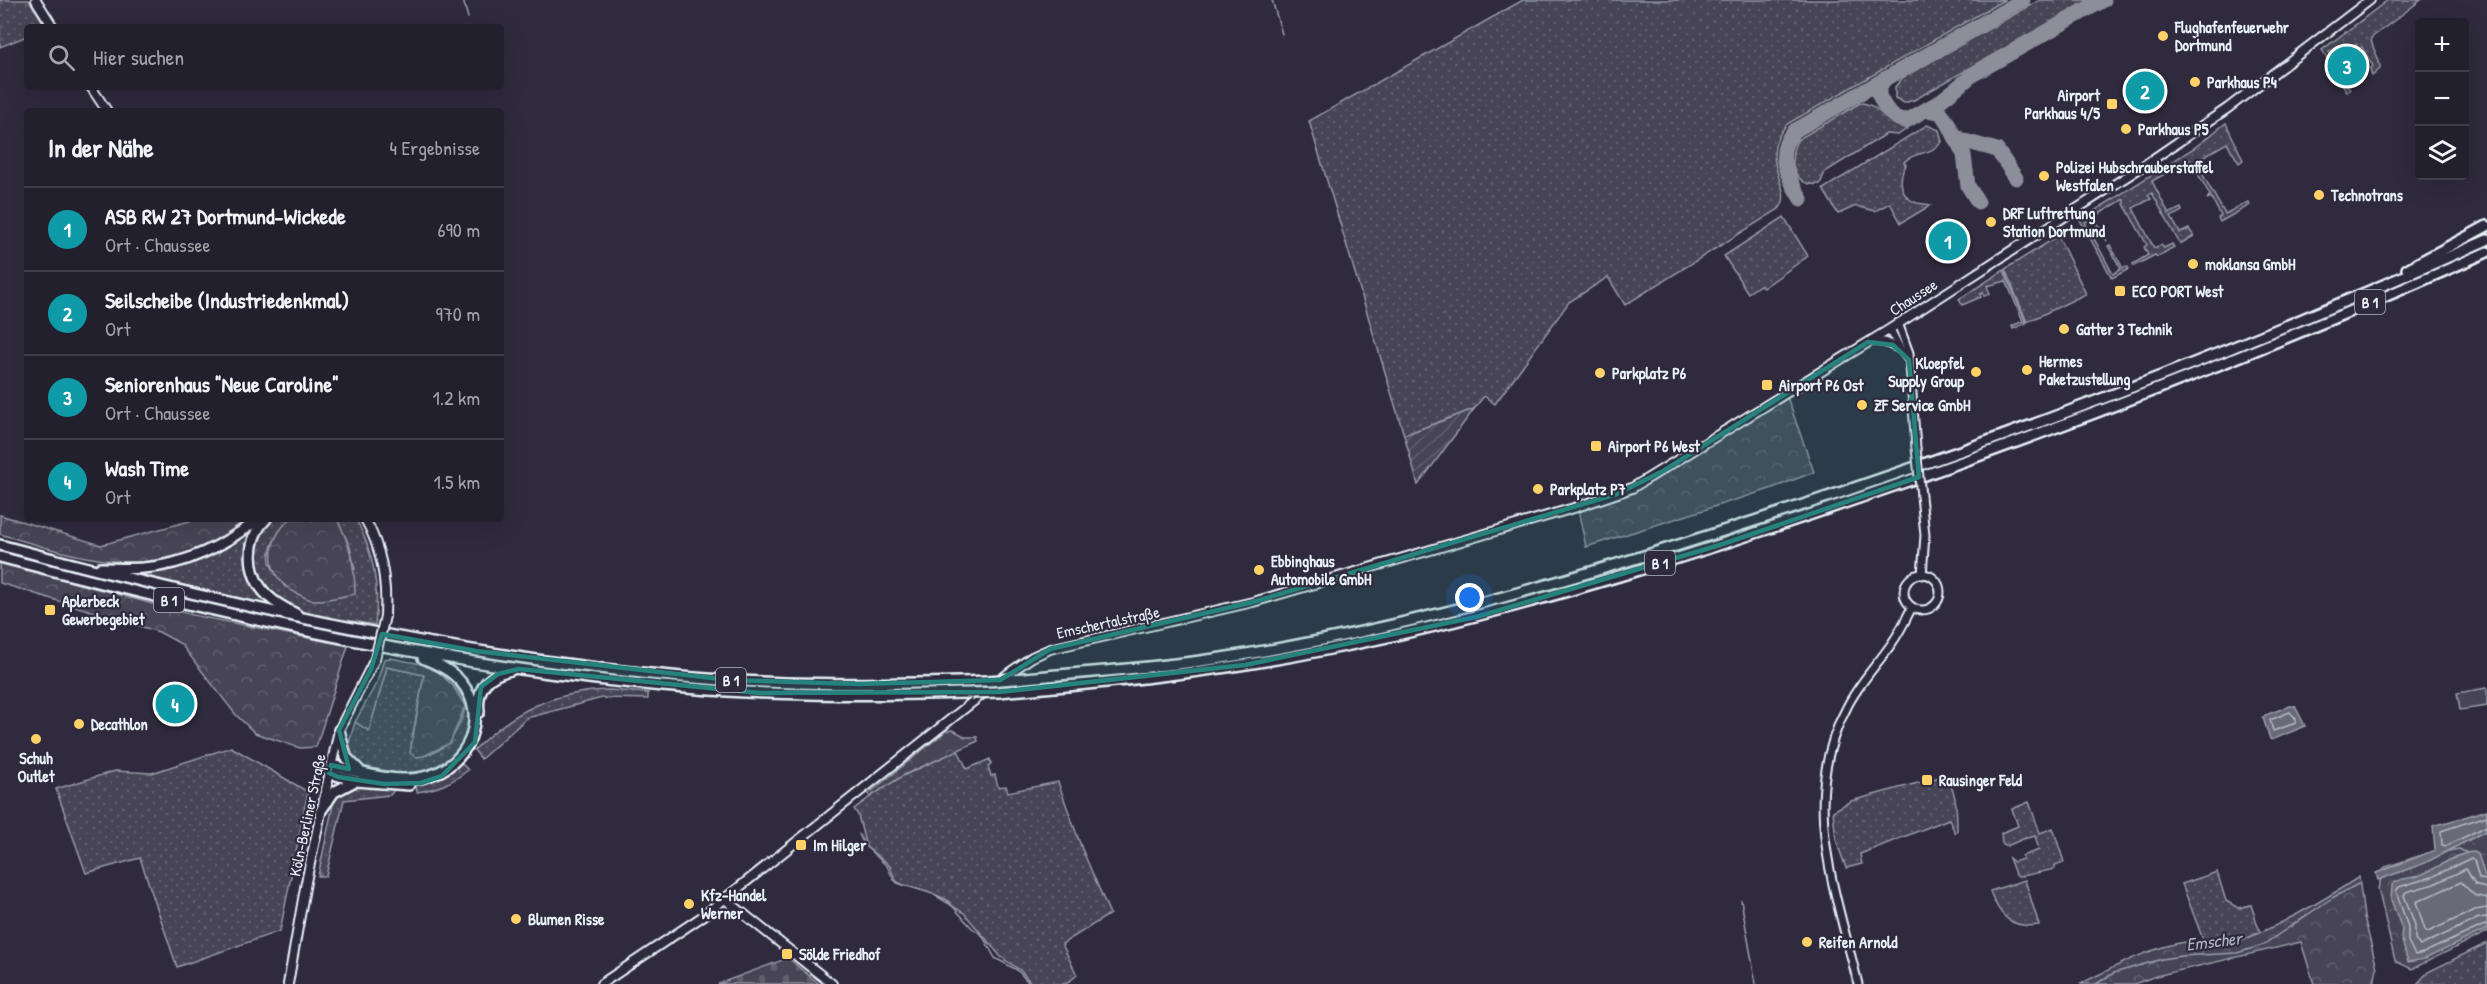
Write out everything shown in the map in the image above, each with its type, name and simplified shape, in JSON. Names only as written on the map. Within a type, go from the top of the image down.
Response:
[{"type":"highway","points":[[2374,288],[2487,226]]},
{"type":"highway","name":"B 1","points":[[0,545],[86,568],[306,619],[476,651],[651,674],[730,680],[858,684],[987,681],[1212,659],[1320,640],[1473,606],[1616,566],[1825,498],[2187,366],[2487,240]]},
{"type":"highway","name":"B 1","points":[[0,557],[340,639],[519,669],[659,686],[759,693],[852,696],[999,692],[1167,676],[1323,651],[1476,617],[1720,545],[1977,456],[2295,334],[2487,252]]},
{"type":"highway","points":[[2444,271],[2487,259]]},
{"type":"highway","points":[[86,568],[142,568],[190,559],[234,537],[255,522]]},
{"type":"highway","points":[[263,522],[259,527],[252,548],[251,562],[255,578],[267,595],[306,619]]},
{"type":"highway","points":[[320,812],[339,788],[358,776],[404,779],[429,776],[454,762],[470,740],[474,718],[465,687],[450,672],[406,651]]},
{"type":"highway","points":[[330,769],[358,776],[414,784],[437,778],[449,771],[468,753],[475,742],[479,729],[478,695],[481,687],[488,679],[498,674],[519,669]]},
{"type":"highway","points":[[339,730],[347,758],[358,776]]},
{"type":"main road","points":[[36,0],[51,24]]},
{"type":"main road","name":"Chaussee","points":[[1574,508],[1617,494],[1649,480],[1898,323],[2190,135],[2370,0]]},
{"type":"main road","points":[[93,90],[104,108]]},
{"type":"main road","name":"Emschertalstraße","points":[[601,984],[679,934],[1032,657],[1070,643],[1153,627],[1253,602],[1574,508]]},
{"type":"main road","name":"Köln-Berliner Straße","points":[[288,984],[320,812],[339,730],[375,659],[385,616],[386,588],[381,561],[366,522]]},
{"type":"main road","points":[[725,899],[832,984]]},
{"type":"street","points":[[1898,323],[1907,344],[1925,535],[1922,574]]},
{"type":"street","points":[[1890,328],[1908,360]]},
{"type":"street","points":[[1868,342],[1884,342],[1900,349]]},
{"type":"street","points":[[1922,574],[1932,578],[1940,592],[1939,598],[1932,607],[1926,610],[1912,607],[1905,598],[1905,587],[1911,578],[1922,574]]},
{"type":"street","points":[[1858,984],[1832,875],[1822,818],[1823,786],[1829,751],[1840,720],[1856,690],[1892,643],[1912,607]]},
{"type":"highlighted area","points":[[1868,342],[1893,345],[1909,360],[1919,477],[1720,545],[1476,617],[1245,665],[999,692],[759,693],[519,669],[498,674],[481,687],[475,742],[442,776],[421,783],[384,784],[338,777],[329,773],[331,765],[349,769],[339,730],[371,669],[382,634],[476,651],[730,680],[858,684],[1000,680],[1050,649],[1253,602],[1617,494],[1663,471]]},
{"type":"green space","points":[[0,0],[29,0],[44,24],[24,24],[24,37],[0,47]]},
{"type":"green space","points":[[1523,0],[2004,0],[1787,124],[1774,150],[1783,192],[1783,201],[1779,209],[1625,305],[1608,277],[1569,302],[1495,404],[1484,396],[1474,409],[1404,435],[1309,121]]},
{"type":"green space","points":[[2040,0],[2089,0],[1914,100],[1904,103],[1895,98],[1895,87],[1902,78]]},
{"type":"green space","points":[[2388,0],[2421,0],[2371,38],[2380,65],[2380,69],[2372,76],[2370,69],[2373,66],[2362,47],[2359,49],[2356,44],[2347,49],[2344,43],[2329,52],[2350,90],[2347,92],[2322,50]]},
{"type":"green space","points":[[1860,103],[1873,107],[1894,124],[1908,128],[1898,135],[1886,134],[1825,172],[1820,184],[1811,184],[1798,177],[1793,163],[1797,140]]},
{"type":"green space","points":[[2226,123],[2243,160],[2239,163],[2227,143],[2195,161],[2225,214],[2248,202],[2250,205],[2220,222],[2218,218],[2221,216],[2211,197],[2207,199],[2210,195],[2190,160],[2152,181],[2169,214],[2181,208],[2182,211],[2171,217],[2180,233],[2189,229],[2194,236],[2180,244],[2152,193],[2148,195],[2151,199],[2133,208],[2154,248],[2161,245],[2164,248],[2172,244],[2174,247],[2134,266],[2133,264],[2148,255],[2144,247],[2147,245],[2124,204],[2124,199],[2094,217],[2107,241],[2093,218],[2085,222],[2113,274],[2121,269],[2108,246],[2110,245],[2123,268],[2128,267],[2129,269],[2112,278],[2080,220],[2194,148]]},
{"type":"green space","points":[[1927,125],[1939,130],[1942,142],[1932,150],[1913,156],[1904,162],[1906,165],[1901,181],[1904,192],[1911,200],[1931,205],[1901,223],[1890,203],[1875,211],[1856,206],[1838,214],[1823,189]]},
{"type":"green space","points":[[1784,217],[1808,256],[1763,288],[1760,285],[1748,293],[1724,256]]},
{"type":"green space","points":[[2058,236],[2086,294],[2027,322],[2005,269]]},
{"type":"green space","points":[[2004,270],[2026,323],[2013,329],[2012,326],[2023,321],[2006,281],[1987,286],[1990,294],[1984,296],[1983,293],[1980,294],[1981,297],[1962,305],[1959,299]]},
{"type":"green space","points":[[1787,397],[1814,472],[1770,489],[1586,547],[1578,510],[1624,496],[1652,482]]},
{"type":"green space","points":[[1474,409],[1418,485],[1404,435]]},
{"type":"green space","points":[[0,515],[101,545],[186,522],[243,522],[201,549],[178,558],[153,562],[100,560],[0,534]]},
{"type":"green space","points":[[259,522],[248,558],[278,608],[127,572],[160,570]]},
{"type":"green space","points":[[268,522],[287,522],[275,538],[270,550],[270,562],[285,587],[355,569],[350,547],[338,522],[357,522],[374,570],[377,597],[375,625],[307,613],[277,598],[265,586],[255,563],[255,550],[262,530]]},
{"type":"green space","points":[[287,522],[338,522],[351,555],[355,594],[311,600],[286,586],[278,578],[273,568],[272,558],[272,548]]},
{"type":"green space","points":[[0,562],[193,615],[348,646],[316,747],[300,748],[255,733],[236,715],[181,644],[159,632],[0,583]]},
{"type":"green space","points":[[390,658],[432,666],[453,686],[465,706],[450,743],[424,756],[416,757],[410,753],[424,675],[387,667],[369,731],[355,722],[377,682],[384,659]]},
{"type":"green space","points":[[432,666],[452,677],[463,689],[469,703],[470,732],[455,759],[425,774],[407,775],[362,766],[352,754],[349,743],[355,722],[369,730],[387,667],[424,675],[411,744],[416,757],[438,750],[454,735],[465,707],[461,695]]},
{"type":"green space","points":[[2487,688],[2487,706],[2460,710],[2457,693]]},
{"type":"green space","points":[[609,690],[648,693],[648,699],[602,698],[527,718],[481,759],[474,750],[504,724],[535,706],[569,695]]},
{"type":"green space","points":[[953,730],[966,737],[977,737],[978,741],[904,775],[870,797],[868,794],[946,731]]},
{"type":"green space","points":[[231,747],[308,792],[280,931],[177,967],[140,858],[86,873],[56,789],[115,771],[152,773]]},
{"type":"green space","points":[[958,750],[967,769],[990,759],[991,764],[988,766],[991,776],[995,775],[998,787],[1006,786],[1008,792],[1058,782],[1082,849],[1110,914],[1062,944],[1077,975],[1066,984],[1032,984],[1020,970],[1001,957],[964,913],[933,894],[897,883],[889,865],[866,847],[858,815],[854,809],[892,781]]},
{"type":"green space","points":[[461,763],[468,770],[450,782],[417,792],[416,786],[440,778]]},
{"type":"green space","points":[[1940,777],[1946,780],[1953,792],[1957,817],[1955,833],[1949,819],[1860,854],[1862,864],[1846,868],[1836,840],[1833,811],[1851,801]]},
{"type":"green space","points":[[356,785],[396,788],[390,795],[344,800],[326,876],[318,876],[334,800],[340,791]]},
{"type":"green space","points":[[2029,802],[2040,833],[2053,828],[2064,862],[2055,865],[2055,869],[2018,877],[2009,858],[2014,862],[2023,859],[2022,856],[2039,850],[2035,836],[2007,846],[2002,843],[2001,833],[2018,826],[2012,809]]},
{"type":"green space","points":[[2487,812],[2487,932],[2412,969],[2395,961],[2378,888],[2385,867],[2468,840]]},
{"type":"green space","points":[[2217,872],[2226,901],[2238,908],[2251,905],[2260,932],[2248,938],[2204,942],[2182,884]]},
{"type":"green space","points":[[2359,877],[2364,917],[2377,968],[2374,984],[2314,984],[2301,942],[2156,976],[2134,984],[2080,984],[2158,948],[2186,942],[2235,941],[2250,937],[2306,910]]},
{"type":"green space","points":[[2025,880],[2039,925],[2021,925],[2007,919],[1990,891]]},
{"type":"green space","points":[[2487,943],[2487,984],[2417,984],[2428,972]]},
{"type":"green space","points":[[788,958],[819,984],[718,984]]},
{"type":"water","points":[[2295,706],[2305,726],[2270,739],[2263,718],[2265,715]]},
{"type":"water","points":[[2487,810],[2486,831],[2425,863],[2378,880],[2376,873],[2435,850],[2433,826]]},
{"type":"water","points":[[2474,852],[2478,854],[2487,882],[2487,929],[2425,959],[2408,962],[2401,937],[2402,929],[2391,900],[2392,885],[2425,873],[2461,855]]},
{"type":"waterway","points":[[463,0],[468,18]]},
{"type":"waterway","points":[[1272,0],[1282,34]]},
{"type":"waterway","points":[[859,834],[864,845],[887,866],[894,880],[947,900],[972,928],[982,935],[995,958],[1017,970],[1030,984]]},
{"type":"waterway","name":"Emscher","points":[[2449,851],[2459,849],[2467,853]]},
{"type":"waterway","name":"Emscher","points":[[2096,984],[2114,973],[2162,959],[2237,953],[2263,945],[2332,898],[2358,884]]},
{"type":"waterway","points":[[1741,900],[1756,984]]},
{"type":"taxiway","points":[[1801,199],[1791,182],[1784,157],[1784,148],[1794,131],[2023,0]]},
{"type":"taxiway","points":[[1884,79],[1878,93],[1883,103],[1893,116],[1908,120],[1939,102],[1974,74],[2104,0]]},
{"type":"taxiway","points":[[1926,110],[1940,112],[1948,123],[1964,155],[1968,186],[1978,202]]},
{"type":"taxiway","points":[[1954,134],[1961,140],[1997,150],[2016,178]]},
{"type":"place","name":"Flughafenfeuerwehr Dortmund","points":[[2163,36]]},
{"type":"place","name":"Seniorenhaus \"Neue Caroline\"","points":[[2347,66]]},
{"type":"place","name":"Parkhaus P4","points":[[2195,82]]},
{"type":"place","name":"Seilscheibe (Industriedenkmal)","points":[[2145,91]]},
{"type":"place","name":"Airport Parkhaus 4/5","points":[[2112,104]]},
{"type":"place","name":"Parkhaus P5","points":[[2126,129]]},
{"type":"place","name":"Polizei Hubschrauberstaffel Westfalen","points":[[2044,176]]},
{"type":"place","name":"Technotrans","points":[[2319,195]]},
{"type":"place","name":"DRF Luftrettung Station Dortmund","points":[[1991,222]]},
{"type":"place","name":"ASB RW 27 Dortmund-Wickede","points":[[1948,241]]},
{"type":"place","name":"moklansa GmbH","points":[[2193,264]]},
{"type":"place","name":"ECO PORT West","points":[[2120,291]]},
{"type":"place","name":"Gatter 3 Technik","points":[[2064,329]]},
{"type":"place","name":"Hermes Paketzustellung","points":[[2027,370]]},
{"type":"place","name":"Kloepfel Supply Group","points":[[1976,372]]},
{"type":"place","name":"Parkplatz P6","points":[[1600,373]]},
{"type":"place","name":"Airport P6 Ost","points":[[1767,385]]},
{"type":"place","name":"ZF Service GmbH","points":[[1862,405]]},
{"type":"place","name":"Airport P6 West","points":[[1596,446]]},
{"type":"place","name":"Parkplatz P7","points":[[1538,489]]},
{"type":"place","name":"Ebbinghaus Automobile GmbH","points":[[1259,570]]},
{"type":"place","name":"Aplerbeck Gewerbegebiet","points":[[50,610]]},
{"type":"place","name":"Wash Time","points":[[175,704]]},
{"type":"place","name":"Decathlon","points":[[79,724]]},
{"type":"place","name":"Schuh Outlet","points":[[36,739]]},
{"type":"place","name":"Rausinger Feld","points":[[1927,780]]},
{"type":"place","name":"Im Hilger","points":[[801,845]]},
{"type":"place","name":"Kfz-Handel Werner","points":[[689,904]]},
{"type":"place","name":"Blumen Risse","points":[[516,919]]},
{"type":"place","name":"Reifen Arnold","points":[[1807,942]]},
{"type":"place","name":"Sölde Friedhof","points":[[787,954]]}]
